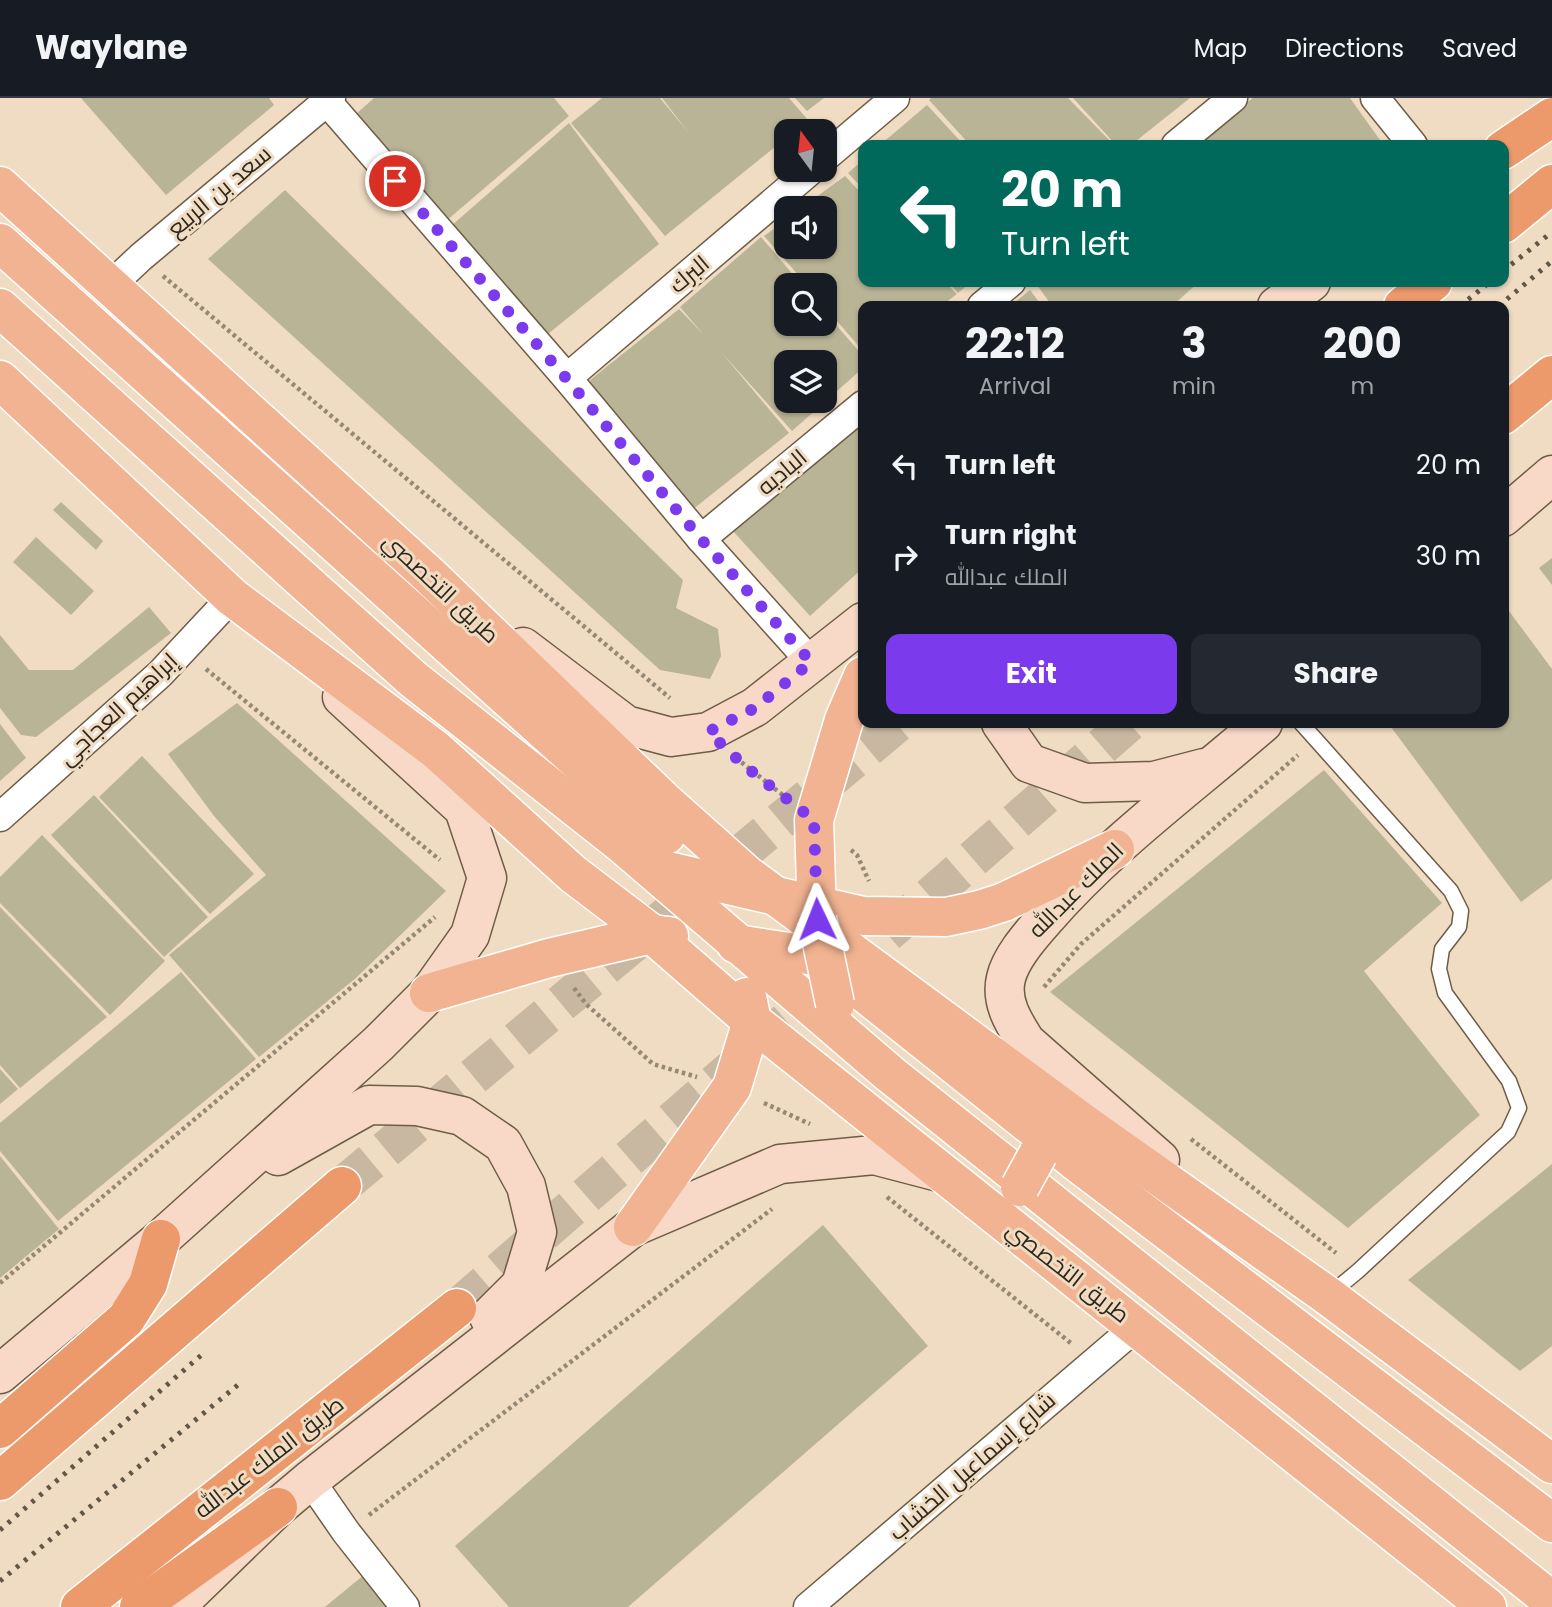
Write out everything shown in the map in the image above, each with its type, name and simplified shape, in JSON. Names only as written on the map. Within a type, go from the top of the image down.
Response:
[{"type":"highway","points":[[1509,146],[1552,117]]},
{"type":"highway","points":[[1509,219],[1552,184]]},
{"type":"highway","points":[[1409,301],[1427,287]]},
{"type":"highway","points":[[1509,410],[1552,375]]},
{"type":"highway","points":[[0,1481],[342,1186]]},
{"type":"highway","points":[[0,1429],[126,1319],[148,1284],[161,1239]]},
{"type":"highway","name":"طريق الملك عبدالله","points":[[80,1607],[457,1308]]},
{"type":"highway","points":[[139,1607],[278,1507]]},
{"type":"main road","points":[[1504,140],[1552,101]]},
{"type":"main road","name":"طريق التخصصي","points":[[0,186],[429,575],[665,802],[747,875],[1086,1125],[1328,1296],[1552,1464]]},
{"type":"main road","points":[[0,243],[606,786],[715,878],[821,957],[1045,1149],[1552,1522]]},
{"type":"main road","points":[[1284,301],[1304,287]]},
{"type":"main road","points":[[0,308],[412,679],[649,867],[737,944],[841,1020],[1552,1601]]},
{"type":"main road","name":"طريق التخصصي","points":[[0,380],[232,597],[436,750],[573,874],[652,934],[751,1021],[1488,1607]]},
{"type":"main road","points":[[1509,512],[1552,475]]},
{"type":"main road","points":[[429,575],[626,725],[671,737],[708,732],[755,708],[858,626]]},
{"type":"main road","points":[[0,1374],[220,1188],[378,1044],[429,993],[470,935],[487,878],[464,808],[232,597]]},
{"type":"main road","points":[[436,750],[489,768],[514,771],[538,768],[555,760],[567,741],[568,717],[531,673]]},
{"type":"main road","points":[[858,688],[844,720],[814,820],[816,912],[841,1020],[882,1106],[939,1172]]},
{"type":"main road","points":[[1004,728],[1029,763],[1085,783],[1154,782],[1214,765]]},
{"type":"main road","name":"الملك عبدالله","points":[[1006,1004],[1006,978],[1024,943],[1066,895],[1115,849],[1257,728]]},
{"type":"main road","points":[[436,750],[603,856],[715,878],[816,912],[863,916],[946,917],[979,911],[1004,902],[1115,849]]},
{"type":"main road","points":[[633,1227],[732,1087],[751,1021],[737,944],[715,878],[665,802]]},
{"type":"main road","name":"طريق التخصصي","points":[[429,993],[549,958],[652,934],[821,957],[890,981]]},
{"type":"main road","points":[[1006,1004],[1026,1042],[1266,1254]]},
{"type":"main road","points":[[220,1188],[369,1105],[417,1106],[462,1116],[503,1144],[526,1186],[537,1232],[521,1285],[391,1414]]},
{"type":"main road","points":[[1021,1235],[1020,1187],[1045,1149],[1086,1125]]},
{"type":"main road","points":[[175,1607],[278,1507],[310,1480],[633,1227],[780,1164],[874,1155],[939,1172]]},
{"type":"street","points":[[837,147],[895,98]]},
{"type":"street","points":[[1182,140],[1233,98]]},
{"type":"street","points":[[1375,98],[1409,140]]},
{"type":"street","points":[[327,99],[701,539],[811,662]]},
{"type":"street","name":"سعد بن الربيع","points":[[110,286],[327,99]]},
{"type":"street","name":"البرك","points":[[566,378],[797,182]]},
{"type":"street","points":[[988,301],[1006,287]]},
{"type":"street","name":"الباديه","points":[[701,539],[858,409]]},
{"type":"street","name":"إبراهيم العجاجي","points":[[0,817],[160,674],[232,597]]},
{"type":"street","name":"شارع إسماعيل الخشاب","points":[[808,1607],[1137,1326]]},
{"type":"street","points":[[310,1480],[346,1532],[405,1607]]},
{"type":"lane","points":[[1306,728],[1451,891],[1461,911],[1459,927],[1442,949],[1439,969],[1445,993],[1509,1081],[1519,1108],[1508,1132],[1328,1296]]},
{"type":"path","points":[[141,257],[690,714],[746,767],[814,820]]},
{"type":"path","points":[[181,649],[438,856],[444,866]]},
{"type":"path","points":[[1006,1004],[1031,1013],[1048,980],[1081,944],[1316,739]]},
{"type":"path","points":[[857,855],[877,896],[892,916]]},
{"type":"path","points":[[0,1283],[439,914]]},
{"type":"path","points":[[586,1004],[653,1063]]},
{"type":"path","points":[[881,1193],[1095,1362]]},
{"type":"path","points":[[346,1532],[773,1209]]},
{"type":"building","points":[[81,98],[269,98],[274,105],[166,195]]},
{"type":"building","points":[[374,98],[554,98],[569,116],[446,221],[355,115]]},
{"type":"building","points":[[602,98],[660,98],[688,132],[662,98],[789,98],[807,119],[774,119],[774,148],[665,236],[571,123]]},
{"type":"building","points":[[795,98],[824,98],[807,111]]},
{"type":"building","points":[[1068,98],[1109,140],[965,140],[929,100]]},
{"type":"building","points":[[1073,98],[1190,98],[1137,140],[1111,140]]},
{"type":"building","points":[[1253,98],[1350,98],[1380,140],[1197,140]]},
{"type":"building","points":[[927,105],[959,140],[886,140]]},
{"type":"building","points":[[569,123],[659,244],[543,338],[451,226]]},
{"type":"building","points":[[858,164],[858,184],[848,173]]},
{"type":"building","points":[[845,176],[858,190],[858,287],[950,287],[957,294],[948,301],[858,301],[858,345],[837,321],[837,273],[796,273],[784,259],[837,259],[837,196],[818,196]]},
{"type":"building","points":[[285,190],[683,580],[676,608],[718,629],[721,656],[710,679],[660,670],[208,259]]},
{"type":"building","points":[[774,229],[774,247],[764,236]]},
{"type":"building","points":[[761,237],[774,252],[774,259],[780,259],[792,273],[774,273],[774,336],[837,336],[837,326],[858,350],[858,372],[837,391],[837,350],[774,350],[774,411],[722,353],[789,433],[692,510],[596,397],[590,380],[679,309],[703,334],[680,307]]},
{"type":"building","points":[[953,287],[965,287],[958,293]]},
{"type":"building","points":[[1039,287],[1193,287],[1178,301],[1048,301]]},
{"type":"building","points":[[1030,290],[1038,301],[1016,301]]},
{"type":"building","points":[[776,413],[812,413],[792,431]]},
{"type":"building","points":[[858,428],[858,573],[810,616],[732,530]]},
{"type":"building","points":[[61,502],[103,541],[96,550],[53,510]]},
{"type":"building","points":[[36,537],[94,591],[71,615],[13,562]]},
{"type":"building","points":[[1552,558],[1552,585],[1539,568]]},
{"type":"building","points":[[149,607],[171,633],[36,737],[21,735],[0,708],[0,635],[29,670],[73,670]]},
{"type":"building","points":[[1509,611],[1552,669],[1552,879],[1521,902],[1392,728],[1509,728]]},
{"type":"building","points":[[237,703],[446,891],[356,978],[259,1057],[169,955],[266,875],[214,816],[168,754]]},
{"type":"building","points":[[0,724],[26,758],[0,781]]},
{"type":"building","points":[[142,756],[254,874],[210,914],[99,797]]},
{"type":"building","points":[[1324,770],[1442,903],[1364,971],[1480,1115],[1348,1228],[1050,992]]},
{"type":"building","points":[[94,795],[208,917],[164,957],[51,835]]},
{"type":"building","points":[[42,835],[165,961],[110,1015],[0,903],[0,877]]},
{"type":"building","points":[[0,907],[107,1017],[20,1088],[0,1065]]},
{"type":"building","points":[[181,972],[256,1059],[58,1221],[0,1151],[0,1123]]},
{"type":"building","points":[[0,1069],[18,1089],[0,1104]]},
{"type":"building","points":[[0,1156],[59,1229],[0,1278]]},
{"type":"building","points":[[1552,1164],[1552,1346],[1520,1371],[1408,1280]]},
{"type":"building","points":[[823,1225],[928,1346],[628,1607],[509,1607],[455,1546]]},
{"type":"building","points":[[365,1574],[393,1607],[325,1607]]},
{"type":"tunnel","points":[[342,1186],[892,728]]},
{"type":"tunnel","points":[[457,1308],[1123,728]]},
{"type":"railway","points":[[1509,266],[1552,232]]},
{"type":"railway","points":[[1505,301],[1552,261]]},
{"type":"railway","points":[[1466,301],[1484,287]]},
{"type":"railway","points":[[0,1530],[206,1351]]},
{"type":"railway","points":[[0,1581],[239,1384]]},
{"type":"route","points":[[395,181],[701,539],[811,662],[755,708],[708,732],[746,767],[814,820],[817,919]]}]
